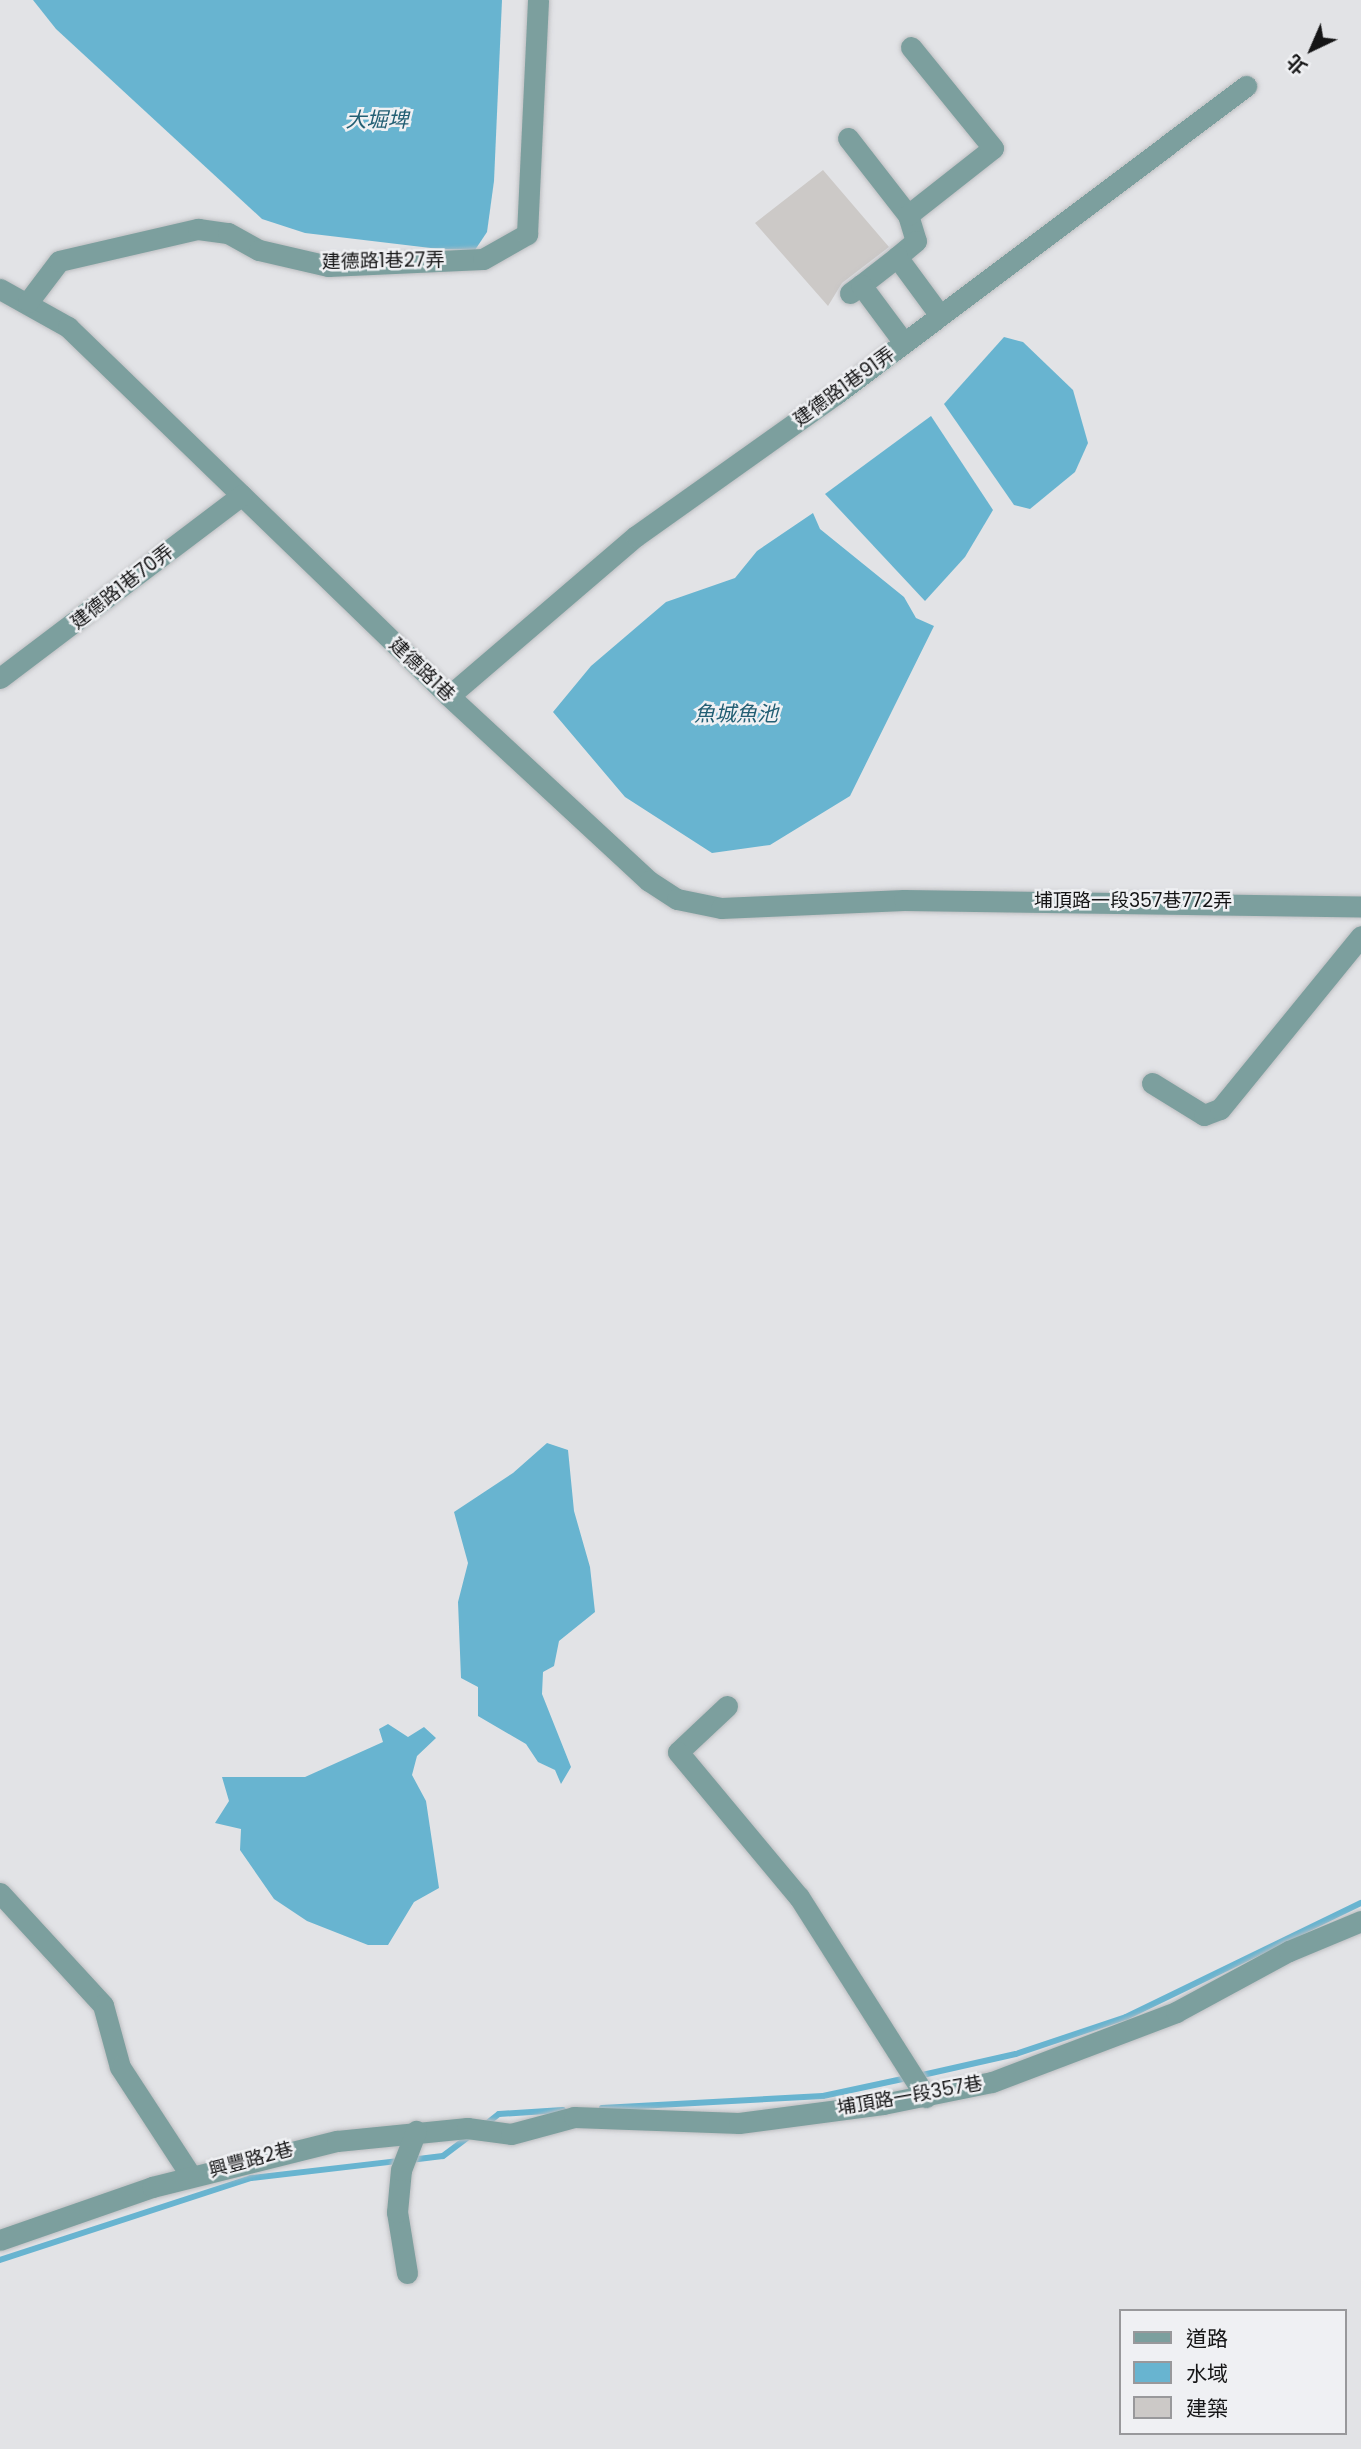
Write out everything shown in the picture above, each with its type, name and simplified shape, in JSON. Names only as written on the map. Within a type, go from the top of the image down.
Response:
[{"type":"street","name":"建德路1巷27弄","points":[[28,302],[59,261],[198,229],[228,233],[259,250],[328,266],[483,259],[527,234],[538,0]]},
{"type":"street","points":[[908,215],[993,148],[911,47]]},
{"type":"street","name":"建德路1巷91弄","points":[[449,696],[636,536],[904,343],[939,314],[1246,86]]},
{"type":"street","points":[[848,138],[908,215],[916,241],[855,289],[904,343]]},
{"type":"street","points":[[897,257],[939,314]]},
{"type":"street","name":"建德路1巷","points":[[0,289],[28,302],[68,327],[449,696],[649,881],[677,899],[721,908],[904,900]]},
{"type":"street","name":"建德路1巷70弄","points":[[0,678],[242,495]]},
{"type":"street","name":"埔頂路一段357巷772弄","points":[[904,900],[1361,906]]},
{"type":"street","points":[[1152,1083],[1204,1115],[1220,1109],[1361,936]]},
{"type":"street","points":[[727,1706],[678,1752],[799,1897],[926,2097]]},
{"type":"street","points":[[0,1893],[103,2005],[120,2067],[191,2176]]},
{"type":"street","name":"埔頂路一段357巷","points":[[511,2134],[574,2117],[739,2123],[926,2097],[992,2082],[1176,2012],[1289,1951],[1361,1921]]},
{"type":"street","points":[[407,2273],[397,2212],[401,2171],[416,2130]]},
{"type":"street","name":"興豐路2巷","points":[[0,2240],[191,2176],[286,2150],[416,2130],[511,2134]]},
{"type":"water","name":"大堀埤","points":[[33,0],[502,0],[494,181],[487,232],[475,250],[439,249],[305,233],[262,219],[56,29]]},
{"type":"water","points":[[1004,337],[1023,342],[1073,390],[1088,443],[1075,472],[1030,509],[1014,505],[944,404]]},
{"type":"water","points":[[931,416],[993,510],[965,557],[925,601],[825,494]]},
{"type":"water","name":"魚城魚池","points":[[813,513],[820,529],[904,597],[916,618],[934,626],[850,796],[770,845],[712,853],[625,797],[553,712],[591,666],[666,602],[735,578],[757,551]]},
{"type":"water","points":[[547,1443],[568,1450],[574,1511],[590,1567],[595,1612],[559,1641],[554,1666],[543,1672],[542,1694],[571,1767],[561,1784],[555,1770],[538,1762],[526,1744],[478,1716],[478,1687],[461,1678],[458,1602],[468,1563],[454,1512],[513,1473]]},
{"type":"water","points":[[388,1724],[408,1737],[424,1727],[436,1738],[417,1756],[412,1775],[426,1801],[439,1888],[414,1902],[388,1945],[368,1945],[307,1921],[274,1899],[240,1850],[241,1829],[215,1823],[229,1801],[222,1777],[305,1777],[383,1742],[379,1729]]},
{"type":"building","points":[[823,170],[889,247],[842,283],[828,306],[755,223]]},
{"type":"waterway","points":[[918,2076],[1016,2054],[1126,2017],[1361,1903]]},
{"type":"waterway","points":[[602,2108],[823,2096],[907,2078]]},
{"type":"waterway","points":[[486,2124],[499,2114],[563,2110]]},
{"type":"waterway","points":[[410,2160],[443,2156],[472,2134]]},
{"type":"waterway","points":[[0,2260],[251,2178],[399,2161]]}]
